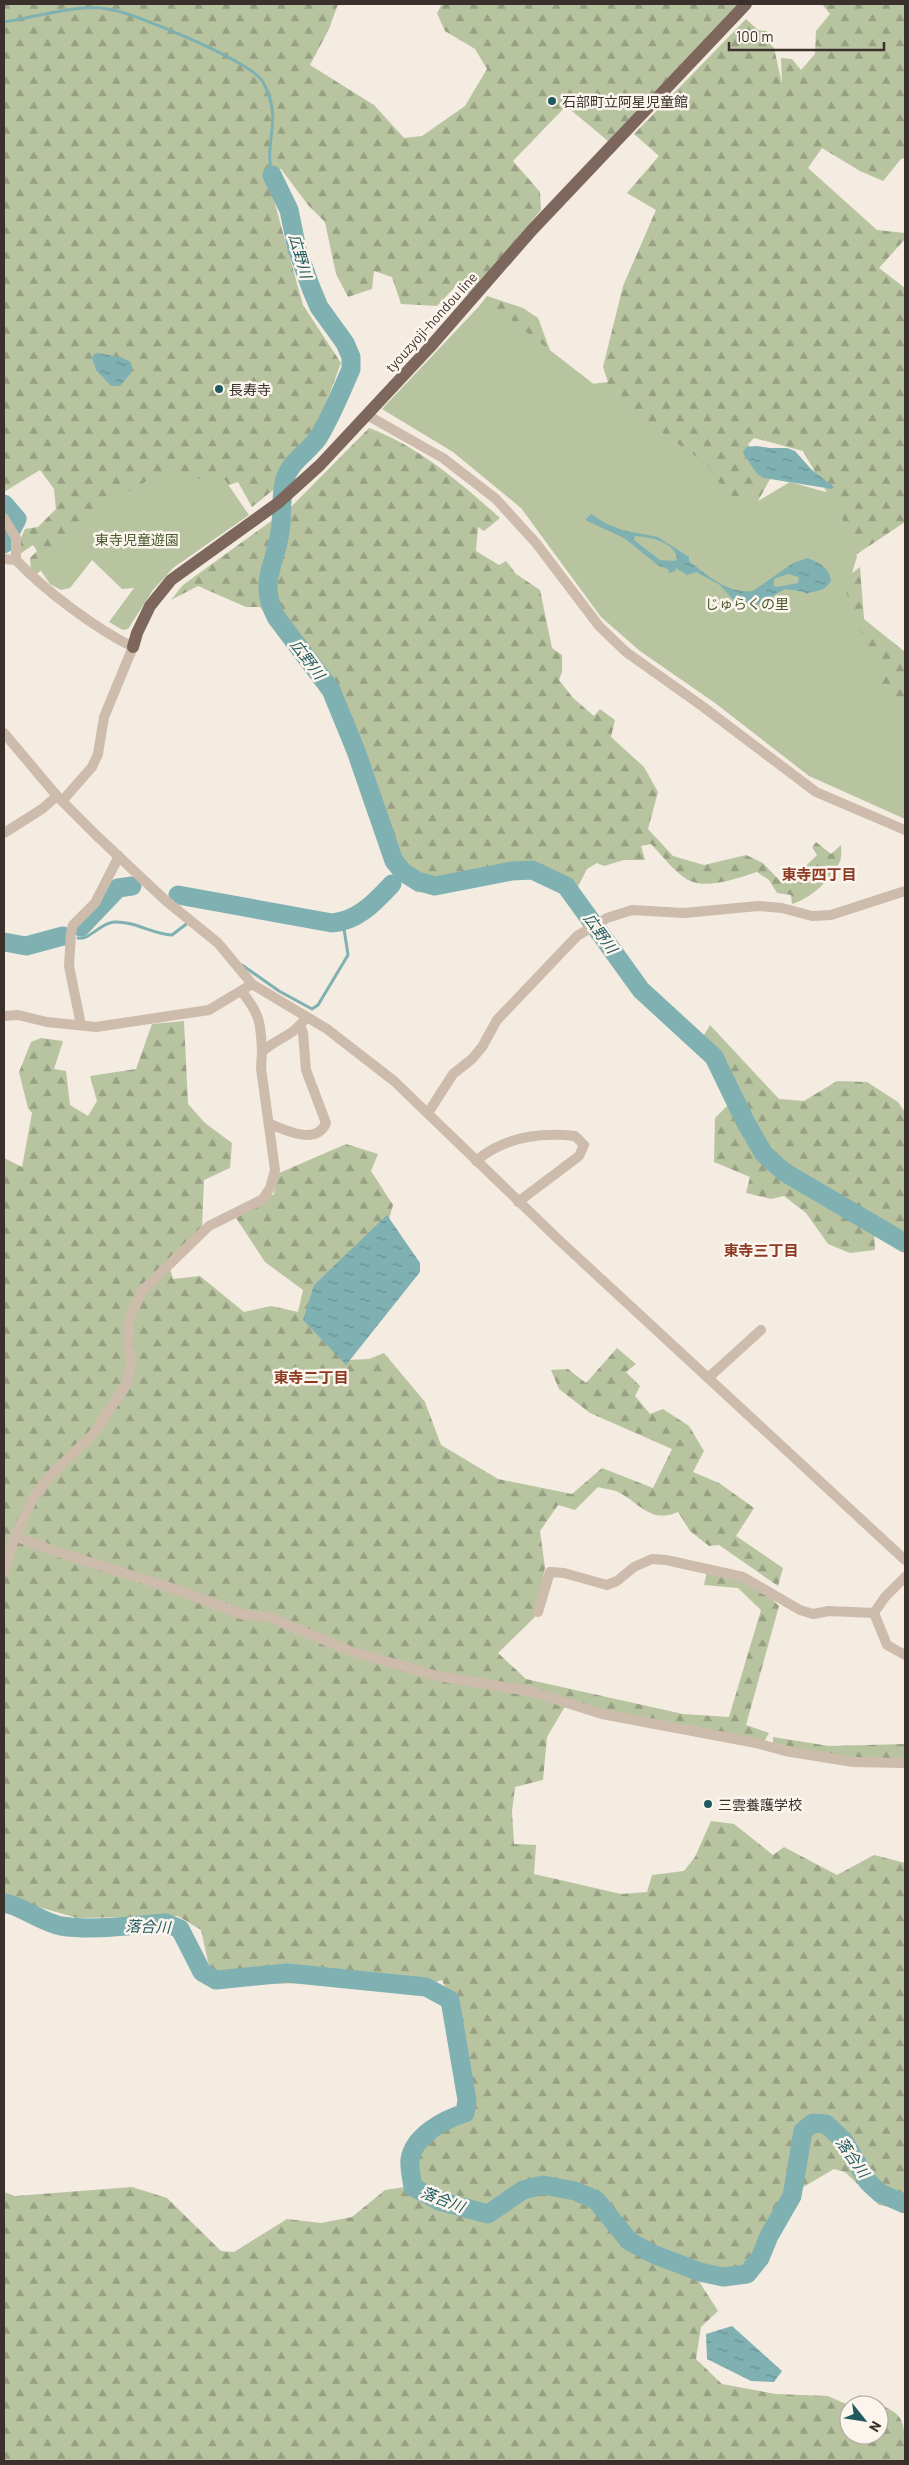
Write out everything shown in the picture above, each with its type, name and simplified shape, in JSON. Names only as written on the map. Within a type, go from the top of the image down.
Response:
[{"type":"main road","name":"tyouzyoji-hondou line","points":[[133,646],[150,606],[171,580],[296,488],[367,415],[532,230],[746,4]]},
{"type":"street","points":[[367,415],[443,458],[472,478],[496,499],[536,543],[599,626],[626,652],[702,706],[810,789],[836,802],[905,830]]},
{"type":"street","points":[[4,518],[16,538],[16,560]]},
{"type":"street","points":[[4,559],[16,560],[29,574],[110,636],[133,646],[104,718],[98,754],[92,767],[60,798],[4,833]]},
{"type":"street","points":[[4,734],[60,798],[165,900],[218,943],[252,984],[303,1022],[353,1047],[428,1113],[518,1202],[850,1512],[905,1560]]},
{"type":"street","points":[[81,1025],[69,966],[70,933],[73,925],[94,902],[119,856]]},
{"type":"street","points":[[428,1113],[453,1074],[472,1059],[482,1047],[497,1020],[577,936],[607,918],[632,910],[684,913],[758,906],[782,908],[812,916],[831,915],[905,891]]},
{"type":"street","points":[[4,1016],[18,1015],[47,1022],[96,1027],[209,1010],[242,992],[252,984]]},
{"type":"street","points":[[4,1571],[15,1536],[33,1498],[50,1476],[95,1432],[127,1382],[131,1365],[128,1342],[129,1320],[142,1291],[209,1226],[263,1199],[270,1188],[275,1170],[261,1068],[261,1021],[254,1006],[242,992]]},
{"type":"street","points":[[262,1052],[269,1045],[288,1037],[303,1022]]},
{"type":"street","points":[[270,1124],[298,1135],[310,1135],[324,1128],[326,1123],[306,1070],[303,1022]]},
{"type":"street","points":[[476,1161],[493,1148],[524,1136],[575,1136],[584,1145],[579,1156],[518,1202]]},
{"type":"street","points":[[708,1378],[761,1330]]},
{"type":"street","points":[[15,1536],[178,1590],[244,1615],[269,1617],[350,1651],[437,1676],[529,1691],[619,1718],[756,1743],[785,1751],[853,1762],[905,1763]]},
{"type":"street","points":[[538,1612],[550,1572],[564,1573],[607,1585],[617,1582],[634,1568],[652,1559],[666,1560],[743,1577],[771,1595],[807,1612],[874,1613]]},
{"type":"street","points":[[874,1613],[885,1596],[905,1577]]},
{"type":"street","points":[[874,1613],[887,1645],[905,1656]]},
{"type":"green space","points":[[4,4],[338,4],[329,29],[310,65],[374,105],[404,138],[422,136],[465,106],[487,69],[475,49],[445,31],[437,13],[442,4],[738,4],[608,141],[566,106],[513,161],[540,192],[541,210],[469,295],[455,287],[437,306],[401,304],[392,277],[374,271],[372,289],[348,297],[336,274],[325,222],[308,205],[281,169],[269,173],[275,204],[303,305],[341,363],[312,440],[273,490],[252,507],[238,482],[76,536],[36,575],[31,573],[30,558],[37,551],[33,545],[20,554],[20,540],[25,529],[38,527],[56,509],[54,489],[40,470],[4,492]]},
{"type":"green space","points":[[822,4],[905,4],[905,158],[901,159],[883,181],[860,171],[822,148],[808,168],[877,230],[905,233],[905,239],[879,268],[905,288],[905,522],[848,560],[833,503],[803,451],[754,438],[748,444],[770,479],[752,512],[455,338],[487,296],[523,308],[538,318],[554,361],[583,385],[608,382],[603,367],[623,286],[656,210],[627,193],[659,156],[634,134],[746,19],[758,30],[767,31],[767,41],[774,48],[782,84],[781,58],[792,59],[801,70],[815,54],[816,31],[830,14]]},
{"type":"green space","name":"じゅらくの里","points":[[485,300],[613,399],[707,464],[726,494],[755,503],[790,482],[833,494],[857,557],[846,592],[882,685],[905,708],[905,819],[809,776],[715,703],[640,651],[601,617],[521,508],[453,452],[382,409]]},
{"type":"green space","points":[[369,428],[422,455],[500,518],[484,531],[478,527],[476,551],[499,565],[506,561],[516,574],[540,590],[552,648],[562,655],[562,672],[559,680],[573,698],[594,716],[600,709],[615,720],[611,737],[644,767],[658,792],[648,829],[673,856],[704,865],[746,855],[763,863],[781,882],[794,878],[817,855],[812,847],[816,842],[831,854],[841,845],[840,861],[832,875],[813,893],[792,904],[791,895],[777,893],[769,880],[757,872],[732,880],[713,883],[704,884],[688,880],[673,868],[651,844],[641,846],[645,860],[624,860],[604,866],[597,863],[587,869],[576,890],[556,875],[522,866],[482,869],[464,877],[443,893],[416,892],[388,867],[330,700],[260,607],[246,607],[198,586],[171,600],[183,585],[292,506]]},
{"type":"green space","name":"東寺児童遊園","points":[[155,476],[225,480],[249,515],[173,568],[153,590],[128,629],[123,630],[109,622],[134,588],[122,589],[92,560],[70,588],[61,590],[50,584],[37,565],[104,506]]},
{"type":"green space","points":[[4,497],[15,513],[9,548],[4,553]]},
{"type":"green space","points":[[860,567],[864,619],[905,652],[905,715],[881,701],[829,591]]},
{"type":"green space","points":[[184,1021],[188,1104],[205,1123],[232,1143],[230,1168],[204,1180],[202,1228],[169,1265],[173,1279],[200,1276],[244,1312],[271,1306],[298,1312],[303,1290],[265,1262],[236,1218],[274,1194],[277,1174],[346,1144],[378,1154],[371,1171],[393,1205],[349,1360],[369,1359],[384,1353],[425,1402],[441,1445],[498,1479],[572,1494],[602,1468],[653,1488],[672,1449],[590,1413],[559,1389],[551,1370],[568,1369],[586,1383],[617,1348],[636,1364],[626,1372],[640,1386],[635,1396],[650,1414],[663,1409],[689,1426],[704,1451],[693,1472],[719,1483],[754,1508],[736,1536],[783,1568],[778,1586],[719,1545],[709,1546],[690,1531],[678,1512],[668,1515],[653,1514],[618,1492],[598,1487],[575,1510],[558,1505],[540,1531],[545,1568],[535,1617],[498,1653],[526,1679],[683,1714],[729,1717],[761,1610],[738,1588],[704,1585],[707,1571],[744,1573],[779,1606],[746,1725],[769,1733],[764,1742],[567,1703],[547,1737],[543,1780],[515,1787],[512,1812],[514,1844],[536,1845],[534,1874],[621,1894],[647,1892],[652,1875],[684,1871],[695,1857],[711,1821],[734,1824],[773,1855],[784,1847],[837,1875],[874,1855],[905,1863],[905,2209],[879,2205],[845,2172],[834,2169],[800,2189],[763,2263],[739,2283],[695,2275],[718,2311],[701,2327],[696,2359],[722,2384],[776,2394],[828,2396],[839,2401],[839,2445],[889,2445],[889,2409],[899,2417],[903,2424],[905,2461],[4,2461],[4,2192],[15,2196],[132,2187],[167,2198],[221,2251],[234,2252],[287,2219],[321,2223],[352,2217],[385,2190],[405,2187],[409,2151],[429,2128],[469,2112],[459,2019],[442,1980],[404,1992],[328,1983],[220,1984],[209,1966],[201,1930],[178,1916],[77,1918],[4,1897],[4,1158],[22,1167],[32,1113],[28,1108],[19,1072],[31,1042],[41,1038],[63,1041],[54,1069],[66,1071],[70,1105],[88,1116],[97,1101],[90,1076],[136,1069],[152,1024]]},
{"type":"green space","points":[[710,1025],[779,1099],[804,1101],[837,1081],[867,1082],[898,1102],[905,1112],[905,1249],[874,1229],[875,1250],[850,1253],[828,1244],[806,1213],[784,1196],[771,1199],[746,1193],[750,1177],[714,1162],[715,1118],[728,1105],[716,1066],[697,1047]]},
{"type":"green space","points":[[773,1737],[829,1746],[905,1744],[905,1759],[837,1757],[773,1743]]},
{"type":"water","points":[[97,353],[120,357],[131,362],[132,372],[120,386],[111,386],[96,370],[92,358]]},
{"type":"water","points":[[746,447],[787,448],[795,451],[811,469],[834,487],[832,489],[764,478],[757,474],[743,453]]},
{"type":"water","points":[[591,514],[605,523],[622,530],[658,537],[689,557],[689,561],[711,578],[735,590],[753,591],[793,563],[807,558],[825,568],[831,580],[826,587],[820,590],[806,594],[805,592],[785,589],[755,606],[744,607],[734,601],[720,585],[696,572],[687,575],[676,568],[675,571],[669,573],[668,569],[659,566],[624,538],[585,520]],"holes":[[[635,536],[654,539],[667,545],[672,548],[677,559],[675,561],[660,560],[634,540]],[[788,574],[799,577],[798,583],[774,586],[774,579]]]},
{"type":"water","points":[[387,1215],[420,1263],[420,1272],[346,1365],[303,1320],[314,1285]]},
{"type":"water","points":[[732,2326],[782,2371],[774,2382],[751,2381],[707,2359],[706,2334]]},
{"type":"waterway","name":"広野川","points":[[4,22],[73,9],[109,9],[194,40],[239,63],[263,82],[269,95],[273,119],[270,151],[272,175]]},
{"type":"waterway","name":"広野川","points":[[272,175],[289,210],[297,249],[311,288],[319,307],[345,343],[351,357],[351,369],[332,413],[318,438],[287,473],[283,492],[280,532],[269,574],[268,594],[276,617],[331,690],[356,751],[394,861],[403,872],[417,881],[435,886],[512,871],[532,870],[566,886],[641,990],[714,1057],[746,1123],[764,1154],[784,1172],[905,1243]]},
{"type":"waterway","points":[[4,504],[17,519],[4,544]]},
{"type":"waterway","name":"広野川","points":[[399,876],[403,872]]},
{"type":"waterway","points":[[178,895],[332,923],[358,915],[392,884]]},
{"type":"waterway","points":[[81,927],[118,888],[132,886]]},
{"type":"waterway","points":[[78,938],[87,936],[104,925],[114,922],[129,923],[172,935],[189,922]]},
{"type":"waterway","points":[[242,965],[279,991],[312,1009],[318,1005],[348,955],[343,922]]},
{"type":"waterway","points":[[4,942],[26,946],[63,936]]},
{"type":"waterway","name":"落合川","points":[[4,1903],[61,1926],[100,1928],[166,1923],[180,1929],[202,1972],[216,1980],[287,1973],[426,1987],[450,2000],[467,2100],[465,2113],[440,2124],[423,2136],[412,2151],[410,2160],[413,2187],[439,2201],[488,2214],[523,2190],[543,2185],[575,2191],[596,2200],[629,2241],[653,2254],[700,2272],[723,2277],[747,2274],[760,2258],[769,2236],[792,2196],[803,2131],[813,2123],[826,2124],[844,2141],[868,2182],[880,2193],[905,2204]]},
{"type":"place","name":"石部町立阿星児童館","points":[[552,101]]},
{"type":"place","name":"長寿寺","points":[[219,389]]},
{"type":"place","name":"三雲養護学校","points":[[708,1804]]},
{"type":"district","name":"東寺四丁目","points":[[819,874]]},
{"type":"district","name":"東寺三丁目","points":[[761,1250]]},
{"type":"district","name":"東寺二丁目","points":[[311,1377]]}]
